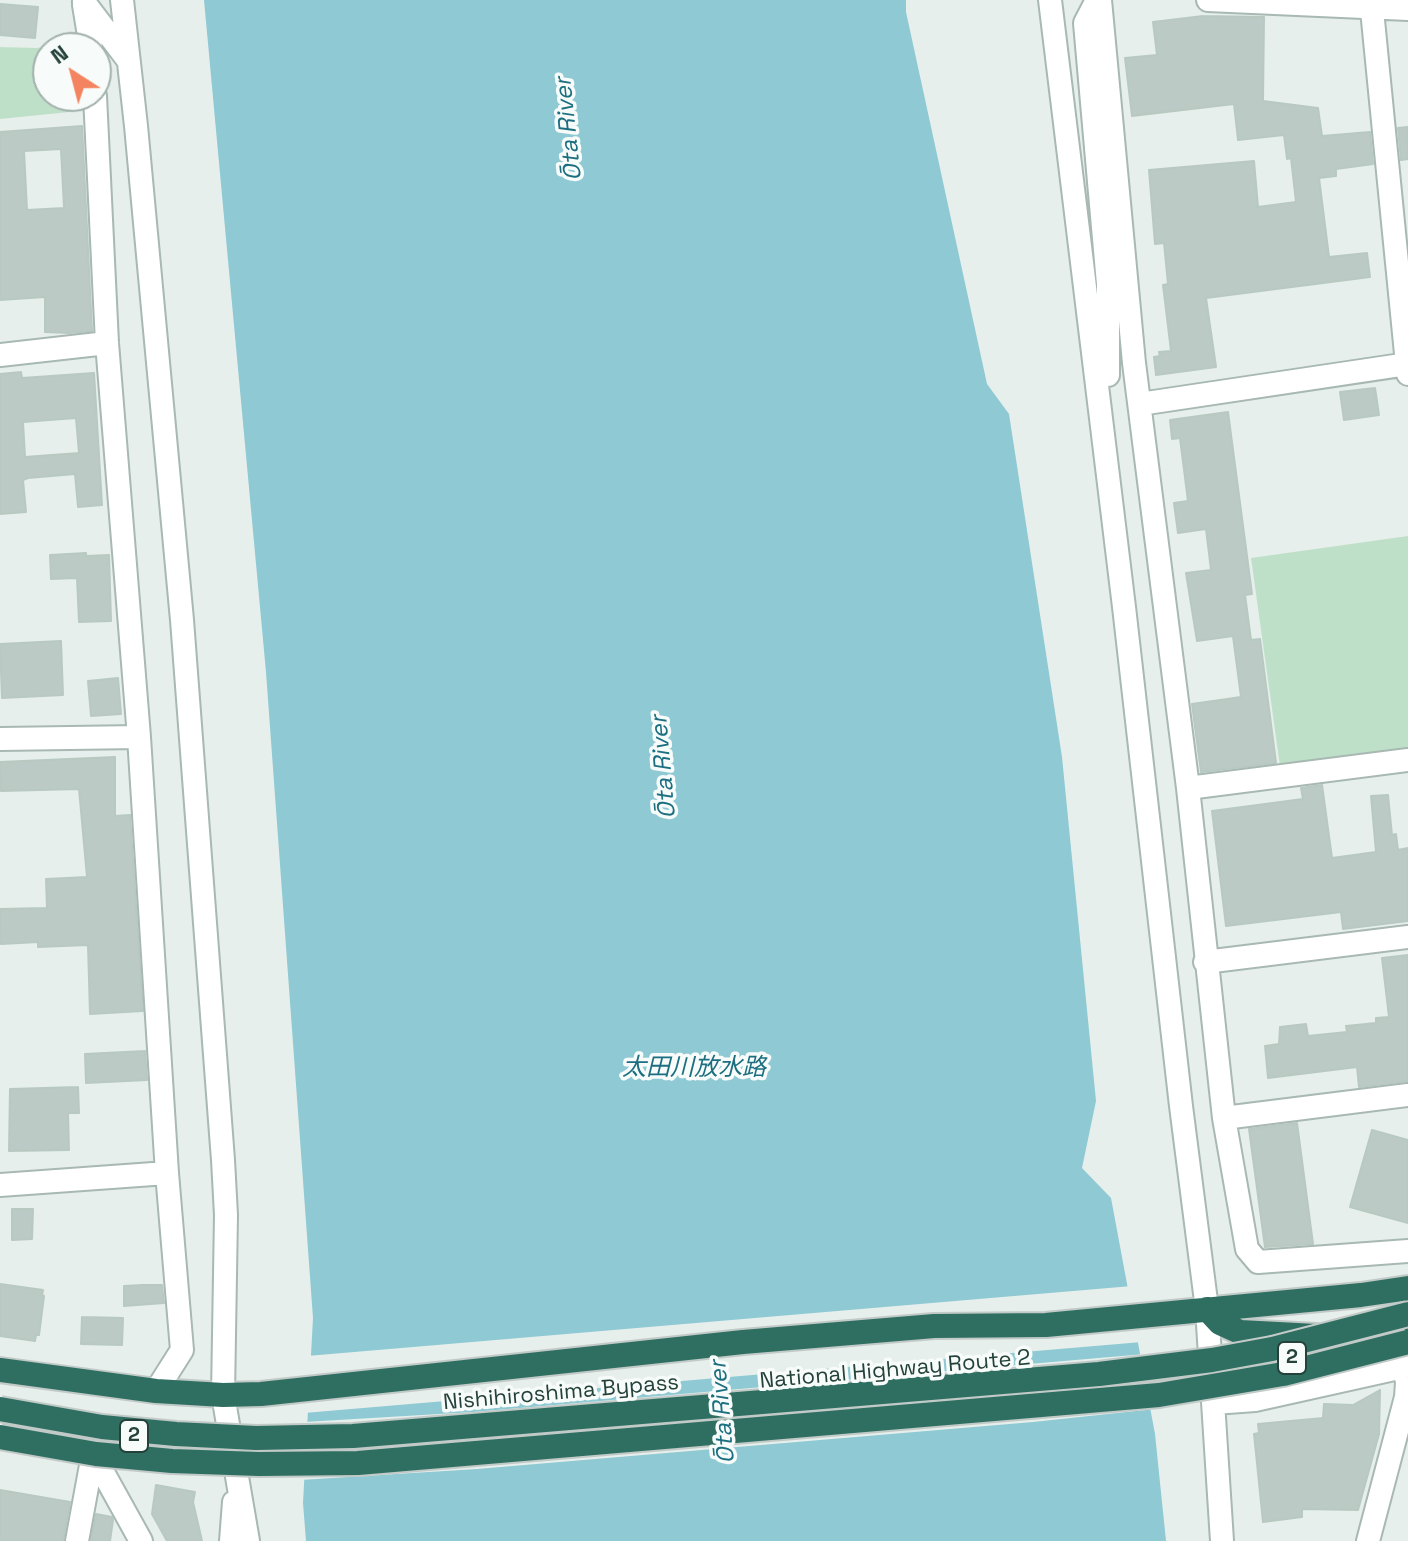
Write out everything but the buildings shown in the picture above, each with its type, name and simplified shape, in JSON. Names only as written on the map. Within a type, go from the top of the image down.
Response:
[{"type":"highway","name":"National Highway Route 2","points":[[0,1370],[156,1391],[261,1394],[743,1342],[934,1326],[1046,1325],[1172,1315],[1408,1288]]},
{"type":"highway","points":[[1207,1309],[1220,1323],[1240,1332],[1370,1339]]},
{"type":"highway","name":"National Highway Route 2","points":[[0,1412],[96,1432],[189,1443],[269,1446],[475,1432],[1173,1371],[1252,1367],[1405,1329]]},
{"type":"highway","name":"Nishihiroshima Bypass","points":[[0,1412],[176,1434],[256,1438],[353,1436],[1099,1374],[1199,1362],[1405,1329]]},
{"type":"highway","name":"2","points":[[0,1437],[96,1454],[172,1461],[358,1463],[1146,1396],[1224,1386],[1283,1374],[1405,1329]]},
{"type":"street","points":[[79,0],[129,61]]},
{"type":"street","points":[[79,0],[87,32]]},
{"type":"street","points":[[122,0],[182,620],[224,1174],[223,1395],[248,1541]]},
{"type":"street","points":[[1050,0],[1207,1309],[1222,1541]]},
{"type":"street","points":[[1098,0],[1085,23],[1108,284],[1108,392],[1102,427]]},
{"type":"street","points":[[1098,0],[1140,404],[1188,788],[1205,962],[1224,1118],[1229,1132],[1247,1249],[1258,1262],[1408,1251]]},
{"type":"street","points":[[1208,0],[1371,4],[1408,9]]},
{"type":"street","points":[[1140,404],[1408,367],[1371,4]]},
{"type":"street","points":[[96,112],[107,343],[139,737],[167,1173],[182,1350],[156,1391]]},
{"type":"street","points":[[1085,280],[1102,215]]},
{"type":"street","points":[[0,355],[107,343]]},
{"type":"street","points":[[0,739],[139,737]]},
{"type":"street","points":[[1188,788],[1408,760]]},
{"type":"street","points":[[1205,962],[1408,937]]},
{"type":"street","points":[[1224,1118],[1408,1095]]},
{"type":"street","points":[[0,1185],[167,1173]]},
{"type":"street","points":[[1368,1541],[1406,1397],[1405,1329]]},
{"type":"street","points":[[1214,1403],[1255,1400],[1406,1367]]},
{"type":"street","points":[[77,1541],[96,1432]]},
{"type":"street","points":[[96,1432],[100,1467],[141,1541]]},
{"type":"street","points":[[231,1541],[237,1480]]},
{"type":"green space","points":[[0,47],[32,48],[32,112],[69,112],[0,119]]},
{"type":"green space","points":[[1408,536],[1408,748],[1280,766],[1251,558]]},
{"type":"water","name":"太田川放水路","points":[[204,0],[906,0],[906,12],[987,384],[1009,414],[1062,757],[1096,1101],[1082,1168],[1111,1198],[1155,1434],[1166,1541],[306,1541],[303,1503],[313,1318],[266,672]]},
{"type":"pier","points":[[1132,1286],[1142,1342],[304,1413],[307,1356]]},
{"type":"pier","points":[[1145,1354],[1155,1409],[477,1469],[300,1480],[304,1422],[473,1412]]},
{"type":"water label","name":"Ōta River","points":[[569,129]]},
{"type":"water label","name":"Ōta River","points":[[664,767]]},
{"type":"water label","name":"Ōta River","points":[[723,1412]]}]
